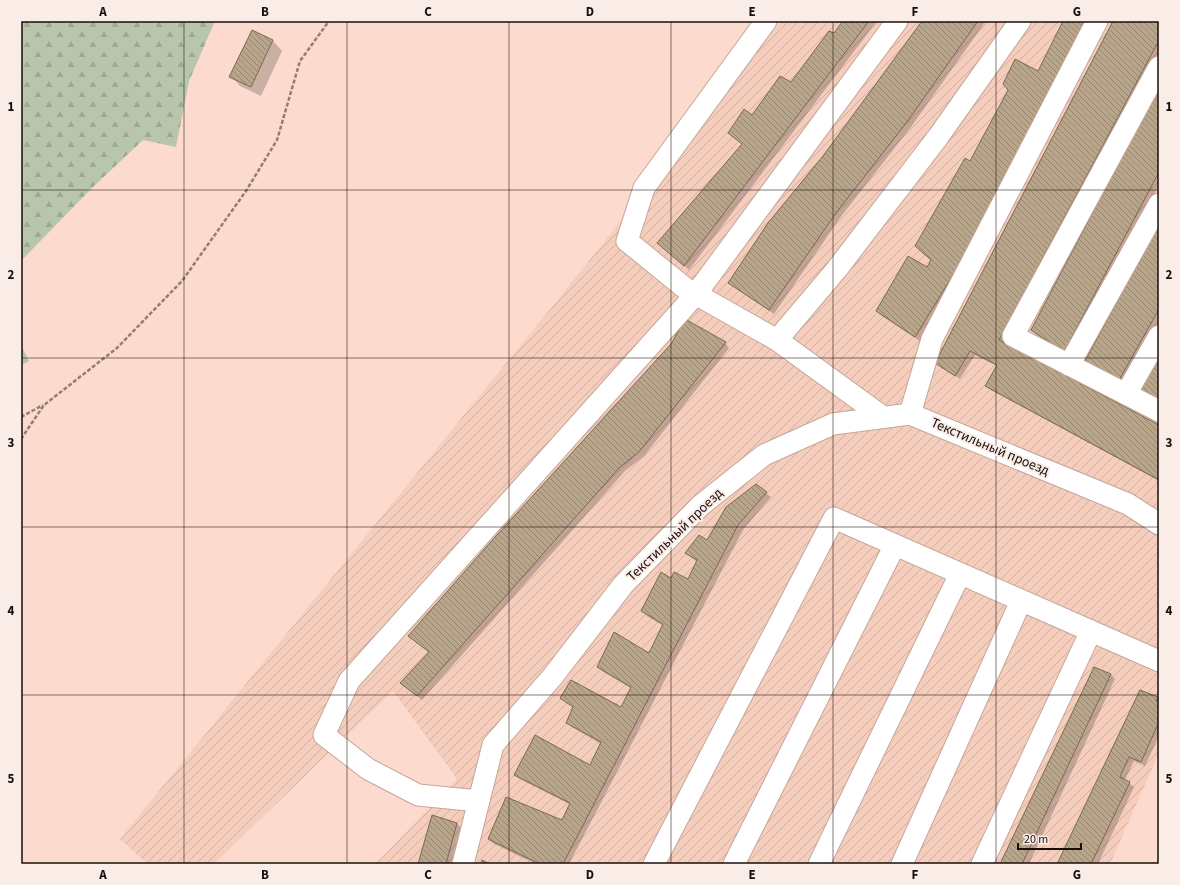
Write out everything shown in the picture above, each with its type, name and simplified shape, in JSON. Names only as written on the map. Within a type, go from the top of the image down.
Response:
[{"type":"street","points":[[766,21],[644,188],[627,241],[685,288],[777,340],[883,417]]},
{"type":"street","points":[[479,801],[418,795],[368,769],[324,735],[350,681],[696,294],[897,21]]},
{"type":"street","points":[[777,340],[837,269],[938,137],[1020,21]]},
{"type":"street","points":[[910,414],[932,339],[1098,21]]},
{"type":"street","points":[[1159,67],[1013,336],[1159,411]]},
{"type":"street","points":[[1070,365],[1159,204]]},
{"type":"street","points":[[1126,394],[1159,336]]},
{"type":"street","name":"Текстильный проезд","points":[[463,864],[493,745],[553,676],[623,585],[700,506],[764,455],[833,424],[910,414],[1128,504],[1159,524]]},
{"type":"street","points":[[654,864],[834,518],[1159,661]]},
{"type":"street","points":[[734,864],[895,545]]},
{"type":"street","points":[[819,864],[960,574]]},
{"type":"street","points":[[902,864],[1021,601]]},
{"type":"street","points":[[982,864],[1091,631]]},
{"type":"path","points":[[21,417],[44,405],[118,348],[182,281],[246,190],[276,140],[300,61],[329,21]]},
{"type":"path","points":[[21,439],[44,405]]},
{"type":"shaded area","points":[[781,21],[1159,21],[1159,753],[1110,864],[375,864],[457,779],[393,691],[214,864],[147,864],[120,839],[580,272]]},
{"type":"green space","points":[[21,21],[215,21],[189,81],[176,147],[143,140],[92,188],[21,261]]},
{"type":"green space","points":[[21,345],[29,361],[21,365]]},
{"type":"building","points":[[842,21],[869,21],[684,266],[657,243],[742,144],[728,133],[744,109],[752,115],[780,76],[791,82],[829,31],[834,33]]},
{"type":"building","points":[[922,21],[978,21],[907,122],[836,213],[769,310],[728,283],[768,223],[823,156]]},
{"type":"building","points":[[1063,21],[1084,21],[1067,64],[975,239],[915,337],[876,311],[908,256],[927,267],[931,260],[915,246],[965,158],[970,161],[1008,90],[1003,84],[1015,59],[1038,71]]},
{"type":"building","points":[[1113,21],[1159,21],[1159,46],[1157,44],[999,340],[1159,425],[1159,480],[985,386],[997,365],[970,351],[955,376],[935,363]]},
{"type":"building","points":[[252,30],[273,40],[251,87],[229,77]]},
{"type":"building","points":[[1159,86],[1159,172],[1064,352],[1031,330]]},
{"type":"building","points":[[1159,223],[1159,309],[1118,382],[1085,361]]},
{"type":"building","points":[[685,319],[726,342],[639,452],[620,467],[417,696],[400,683],[429,652],[408,636],[487,546],[671,344]]},
{"type":"building","points":[[1159,357],[1159,401],[1139,391]]},
{"type":"building","points":[[756,484],[767,492],[738,525],[563,864],[540,864],[488,839],[506,797],[562,820],[570,803],[514,775],[535,735],[590,765],[601,742],[566,723],[573,707],[560,698],[571,680],[621,707],[631,687],[597,667],[614,632],[649,653],[663,624],[641,611],[661,572],[671,578],[674,572],[688,579],[697,560],[685,553],[699,535],[707,540],[726,507]]},
{"type":"building","points":[[1094,667],[1111,674],[1022,864],[1000,864]]},
{"type":"building","points":[[1140,690],[1158,697],[1156,701],[1159,702],[1159,722],[1141,762],[1129,757],[1120,777],[1130,782],[1091,864],[1057,864]]},
{"type":"building","points":[[432,815],[457,823],[446,864],[418,864]]},
{"type":"building","points":[[482,860],[490,864],[481,864]]}]
